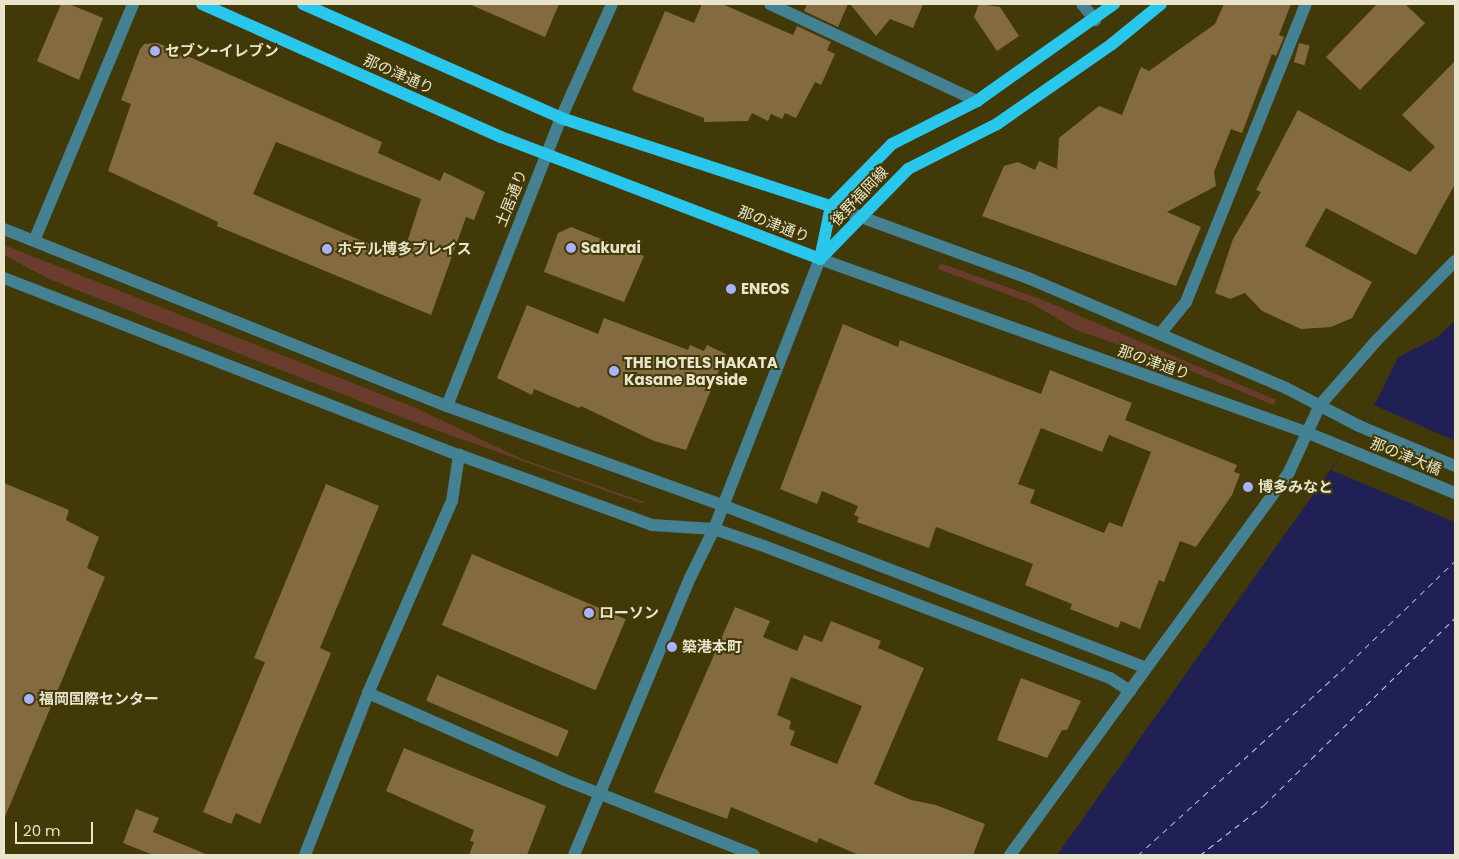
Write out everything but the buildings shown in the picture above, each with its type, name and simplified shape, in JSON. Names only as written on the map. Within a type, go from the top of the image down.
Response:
[{"type":"main road","name":"那の津通り","points":[[202,4],[546,154],[820,259]]},
{"type":"main road","name":"那の津通り","points":[[303,4],[560,118],[831,206]]},
{"type":"main road","name":"後野福岡線","points":[[820,259],[831,206],[892,144],[977,101],[1095,20],[1114,4]]},
{"type":"main road","name":"後野福岡線","points":[[820,259],[864,218],[908,169],[997,124],[1112,44],[1161,4]]},
{"type":"street","points":[[34,241],[133,4]]},
{"type":"street","name":"土居通り","points":[[447,406],[560,118],[612,4]]},
{"type":"street","points":[[770,4],[977,101]]},
{"type":"street","points":[[1082,4],[1095,20]]},
{"type":"street","points":[[1160,334],[1186,302],[1306,4]]},
{"type":"street","name":"那の津通り","points":[[831,206],[1028,278],[1320,405],[1359,426]]},
{"type":"street","points":[[4,229],[447,406],[722,505],[1145,667]]},
{"type":"street","points":[[574,855],[714,529],[820,259]]},
{"type":"street","name":"那の津通り","points":[[820,259],[1308,433],[1344,448]]},
{"type":"street","points":[[1010,855],[1130,691],[1145,667],[1289,472],[1320,405],[1377,340],[1455,261]]},
{"type":"street","points":[[4,278],[459,455],[652,525],[714,529],[1110,678],[1130,691]]},
{"type":"street","name":"那の津大橋","points":[[1359,426],[1455,466]]},
{"type":"street","name":"那の津大橋","points":[[1344,448],[1455,494]]},
{"type":"street","points":[[305,855],[368,693],[452,501],[459,455]]},
{"type":"street","points":[[368,693],[599,794],[754,855]]},
{"type":"shaded area","points":[[4,245],[416,408],[522,459],[644,502],[643,504],[411,421],[49,279],[4,255]]},
{"type":"shaded area","points":[[940,263],[1043,300],[1276,400],[1274,405],[1174,364],[1076,330],[1033,304],[938,269]]},
{"type":"shaded area","points":[[1455,321],[1455,855],[1057,855],[1327,475],[1377,400],[1398,357],[1436,338]]},
{"type":"pier","points":[[1374,405],[1455,441],[1455,522],[1331,470]]},
{"type":"ferry route","points":[[1138,855],[1341,671],[1455,561]]},
{"type":"ferry route","points":[[1200,855],[1264,805],[1455,618]]},
{"type":"place","name":"セブン-イレブン","points":[[155,51]]},
{"type":"place","name":"Sakurai","points":[[571,248]]},
{"type":"place","name":"ホテル博多プレイス","points":[[327,249]]},
{"type":"place","name":"ENEOS","points":[[731,289]]},
{"type":"place","name":"THE HOTELS HAKATA Kasane Bayside","points":[[614,371]]},
{"type":"place","name":"博多みなと","points":[[1248,487]]},
{"type":"place","name":"ローソン","points":[[589,613]]},
{"type":"place","name":"築港本町","points":[[672,647]]},
{"type":"place","name":"福岡国際センター","points":[[29,699]]}]
